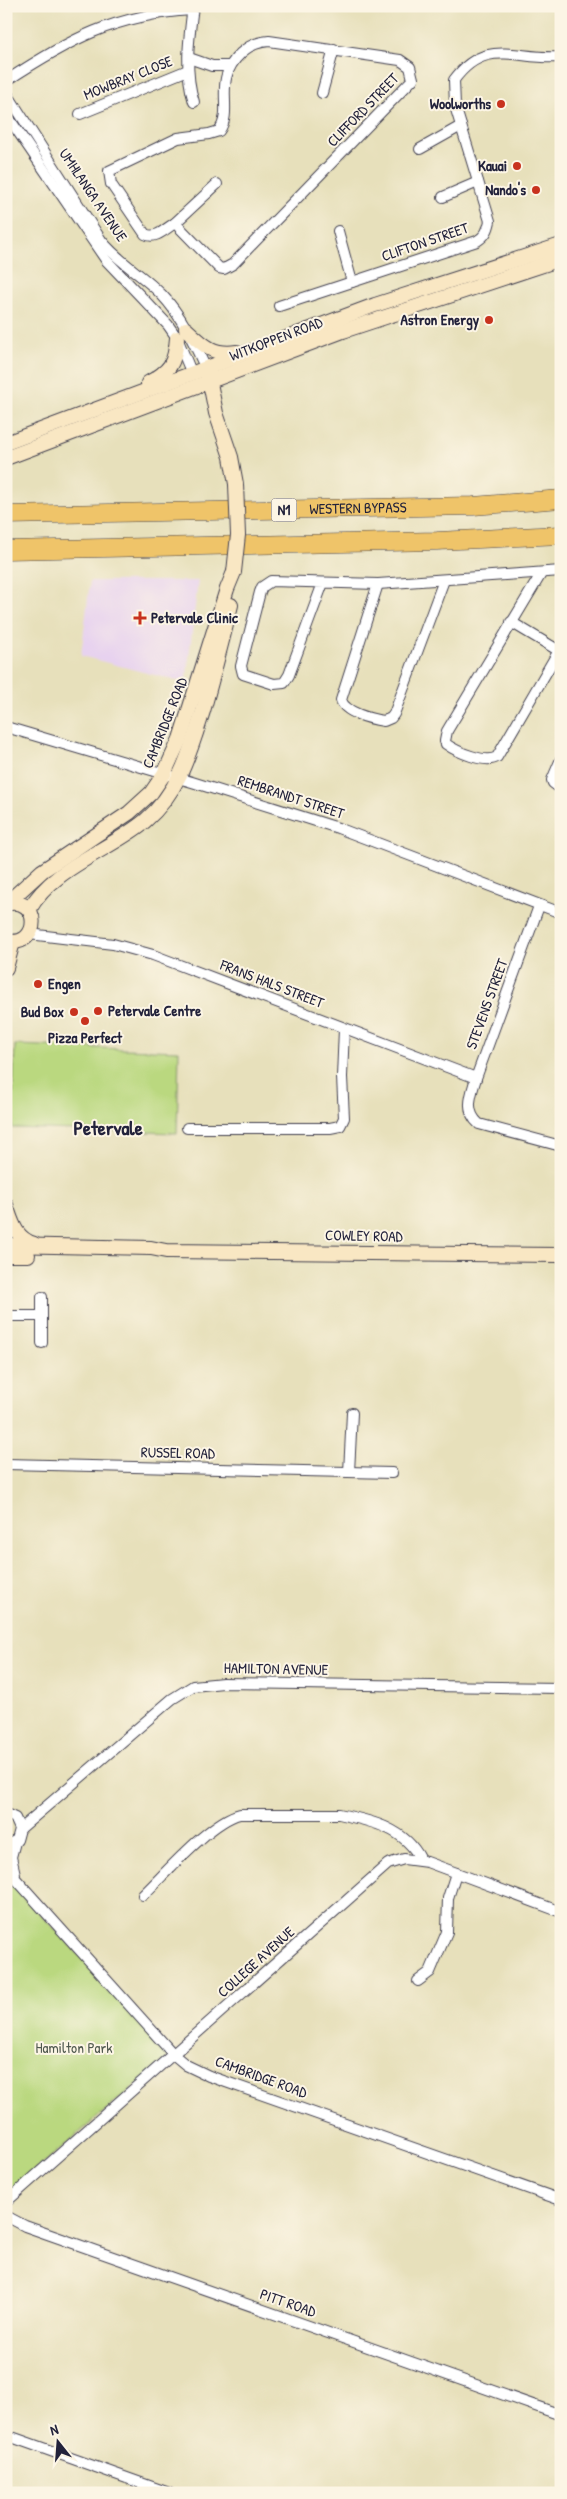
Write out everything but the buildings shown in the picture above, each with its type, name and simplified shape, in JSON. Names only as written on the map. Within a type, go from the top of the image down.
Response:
[{"type":"highway","name":"WESTERN BYPASS","points":[[6,515],[473,506],[561,499]]},
{"type":"highway","points":[[6,550],[437,542],[561,535]]},
{"type":"street","points":[[6,81],[46,55],[96,29],[152,14],[192,8],[188,85],[194,102]]},
{"type":"street","name":"CLIFFORD STREET","points":[[175,223],[214,265],[224,269],[233,264],[413,79],[410,67],[400,60],[278,42],[259,42],[244,50],[229,66]]},
{"type":"street","points":[[322,93],[334,49]]},
{"type":"street","name":"CLIFTON STREET","points":[[279,306],[477,241],[484,237],[490,222],[453,98],[454,80],[475,59],[498,52],[536,57],[561,57]]},
{"type":"street","points":[[189,58],[212,66],[229,66],[225,80],[223,122],[219,131],[178,138],[109,171],[111,184],[148,236],[158,234],[175,223],[216,184]]},
{"type":"street","name":"MOWBRAY CLOSE","points":[[80,114],[188,70]]},
{"type":"street","name":"UMHLANGA AVENUE","points":[[6,92],[105,244],[115,256],[163,296],[182,334],[208,375]]},
{"type":"street","name":"UMHLANGA AVENUE","points":[[6,114],[106,260],[156,311],[182,334],[194,380]]},
{"type":"street","points":[[420,149],[461,126]]},
{"type":"street","points":[[442,197],[478,182]]},
{"type":"street","points":[[338,231],[352,282]]},
{"type":"street","name":"WITKOPPEN ROAD","points":[[208,375],[251,350],[374,305],[561,245]]},
{"type":"street","name":"WITKOPPEN ROAD","points":[[6,458],[194,380],[561,259]]},
{"type":"street","points":[[105,405],[149,383],[167,371],[175,358],[182,334],[216,352],[230,353],[251,350]]},
{"type":"street","name":"CAMBRIDGE ROAD","points":[[30,910],[35,900],[54,881],[146,820],[159,808],[179,779],[192,749],[235,590],[234,574],[238,535],[236,484],[231,457],[216,413],[208,375]]},
{"type":"street","name":"WITKOPPEN ROAD","points":[[6,443],[105,405],[194,380]]},
{"type":"street","name":"CAMBRIDGE ROAD","points":[[194,380],[216,413]]},
{"type":"street","points":[[324,583],[289,675],[284,683],[274,684],[242,674],[241,666],[262,587],[271,581],[378,584],[561,572]]},
{"type":"street","name":"CAMBRIDGE ROAD","points":[[7,903],[42,871],[143,802],[164,774],[180,739],[226,589],[234,574]]},
{"type":"street","points":[[511,622],[560,650],[497,757],[492,760],[483,759],[449,746],[444,741],[447,731],[511,622],[541,574]]},
{"type":"street","points":[[378,584],[340,700],[350,710],[384,721],[391,718],[394,714],[444,580]]},
{"type":"street","name":"REMBRANDT STREET","points":[[6,727],[338,828],[561,914]]},
{"type":"street","points":[[561,760],[552,780],[561,789]]},
{"type":"street","points":[[6,968],[10,941],[22,940],[31,931],[33,918],[30,910],[20,903],[7,903]]},
{"type":"street","name":"STEVENS STREET","points":[[539,906],[476,1078],[470,1100],[470,1114],[479,1124],[561,1146]]},
{"type":"street","name":"FRANS HALS STREET","points":[[31,931],[52,938],[112,944],[137,950],[476,1078]]},
{"type":"street","points":[[187,1128],[330,1128],[340,1126],[344,1118],[342,1077],[344,1029]]},
{"type":"street","points":[[6,1205],[20,1237],[32,1244],[46,1247]]},
{"type":"street","name":"COWLEY ROAD","points":[[6,1245],[152,1248],[166,1251],[561,1255]]},
{"type":"street","name":"COWLEY ROAD","points":[[6,1255],[152,1254],[166,1251]]},
{"type":"street","points":[[42,1298],[42,1343]]},
{"type":"street","points":[[6,1316],[42,1316]]},
{"type":"street","points":[[349,1472],[352,1413]]},
{"type":"street","name":"RUSSEL ROAD","points":[[6,1464],[392,1473]]},
{"type":"street","name":"HAMILTON AVENUE","points":[[20,1830],[172,1699],[193,1686],[223,1683],[561,1688]]},
{"type":"street","points":[[143,1895],[214,1828],[231,1816],[240,1814],[339,1814],[350,1816],[399,1833],[412,1844],[421,1860]]},
{"type":"street","points":[[9,1815],[37,1815]]},
{"type":"street","points":[[9,1815],[18,1822],[20,1830]]},
{"type":"street","name":"CAMBRIDGE ROAD","points":[[20,1830],[9,1845],[11,1874],[174,2055],[186,2065],[209,2076],[561,2200]]},
{"type":"street","name":"COLLEGE AVENUE","points":[[6,2202],[382,1869],[396,1861],[421,1860],[561,1912]]},
{"type":"street","points":[[418,1981],[430,1972],[447,1932],[448,1898],[456,1873]]},
{"type":"street","name":"PITT ROAD","points":[[6,2216],[25,2226],[561,2415]]},
{"type":"street","points":[[6,2435],[169,2493]]},
{"type":"shaded area","name":"Petervale Clinic","points":[[90,581],[198,581],[186,683],[81,656]]},
{"type":"green space","points":[[15,1045],[179,1051],[177,1133],[12,1128]]},
{"type":"green space","name":"Hamilton Park","points":[[6,1877],[172,2054],[6,2195]]},
{"type":"place","name":"Woolworths","points":[[501,104]]},
{"type":"place","name":"Kauai","points":[[517,166]]},
{"type":"place","name":"Nando's","points":[[536,190]]},
{"type":"place","name":"Astron Energy","points":[[489,320]]},
{"type":"place","name":"Petervale Clinic","points":[[140,618]]},
{"type":"place","name":"Engen","points":[[38,984]]},
{"type":"place","name":"Petervale Centre","points":[[98,1011]]},
{"type":"place","name":"Bud Box","points":[[74,1012]]},
{"type":"place","name":"Pizza Perfect","points":[[85,1021]]},
{"type":"district","name":"Petervale","points":[[108,1128]]}]
